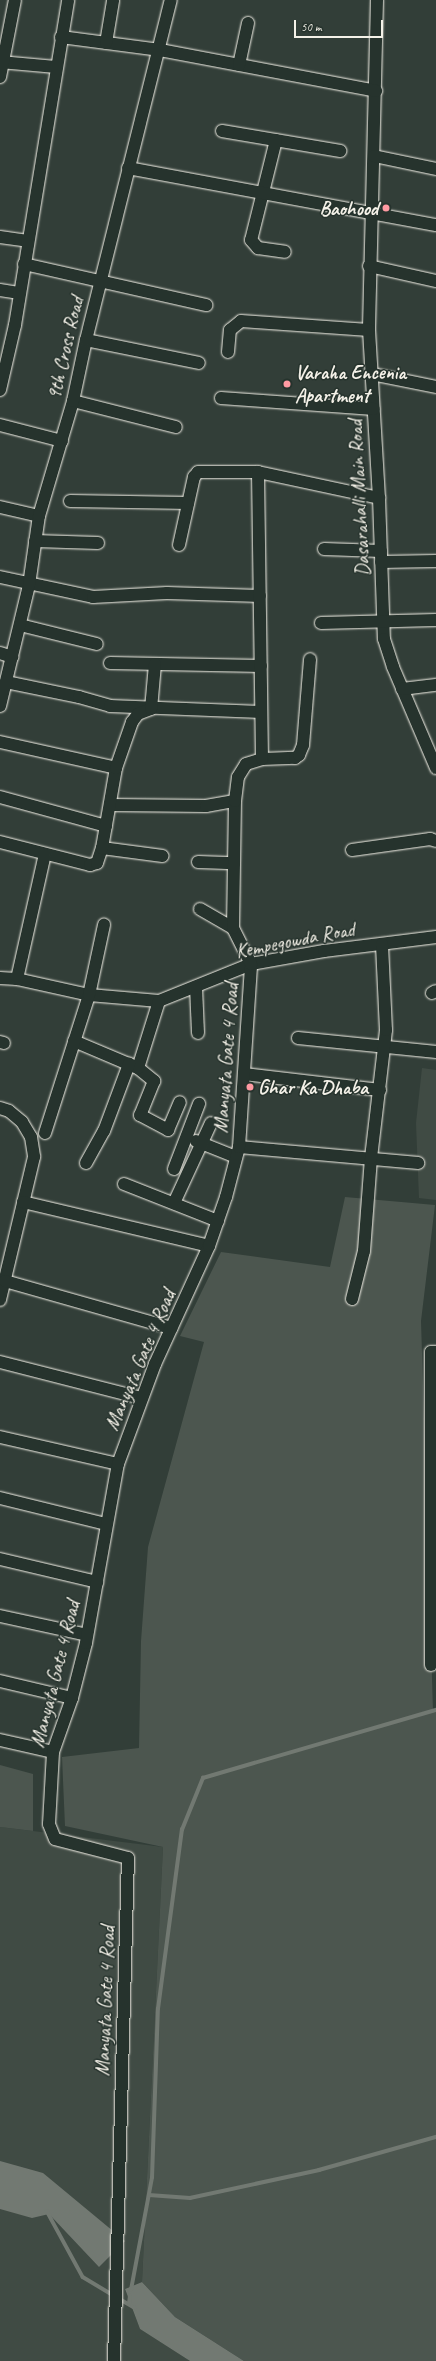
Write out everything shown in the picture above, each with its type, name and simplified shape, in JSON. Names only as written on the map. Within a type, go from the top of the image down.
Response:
[{"type":"street","points":[[0,77],[1,62],[14,0]]},
{"type":"street","points":[[0,390],[20,293],[68,0]]},
{"type":"street","name":"9th Cross Road","points":[[0,706],[6,682],[6,655],[20,625],[29,585],[39,516],[73,401],[86,340],[128,168],[160,50],[171,0]]},
{"type":"street","name":"Dasarahalli Main Road","points":[[376,0],[376,91],[370,213],[369,330],[380,498],[384,639],[402,689],[436,768]]},
{"type":"street","points":[[106,43],[113,1]]},
{"type":"street","points":[[240,65],[248,23]]},
{"type":"street","points":[[61,37],[160,50],[376,91]]},
{"type":"street","points":[[1,62],[56,67]]},
{"type":"street","points":[[222,132],[340,151]]},
{"type":"street","points":[[276,140],[251,240],[253,245],[258,248],[285,252]]},
{"type":"street","points":[[374,156],[436,169]]},
{"type":"street","points":[[128,168],[436,225]]},
{"type":"street","points":[[0,238],[28,241]]},
{"type":"street","points":[[24,264],[206,306]]},
{"type":"street","points":[[369,266],[436,281]]},
{"type":"street","points":[[0,290],[20,293]]},
{"type":"street","points":[[228,352],[230,330],[241,321],[369,330]]},
{"type":"street","points":[[86,340],[199,363]]},
{"type":"street","points":[[372,374],[436,387]]},
{"type":"street","points":[[221,398],[374,408]]},
{"type":"street","points":[[73,401],[176,427]]},
{"type":"street","points":[[0,425],[62,441]]},
{"type":"street","points":[[179,545],[194,477],[198,472],[258,472],[380,498]]},
{"type":"street","points":[[258,472],[262,759]]},
{"type":"street","points":[[70,500],[188,503]]},
{"type":"street","points":[[0,507],[39,516]]},
{"type":"street","points":[[35,540],[98,543]]},
{"type":"street","points":[[324,549],[382,557],[436,561]]},
{"type":"street","points":[[0,577],[29,585],[93,597],[167,593],[260,596]]},
{"type":"street","points":[[321,624],[436,620]]},
{"type":"street","points":[[20,625],[96,644]]},
{"type":"street","points":[[251,964],[233,928],[235,801],[238,777],[246,764],[262,759],[295,758],[299,754],[303,745],[310,659]]},
{"type":"street","points":[[110,663],[261,666]]},
{"type":"street","points":[[151,708],[155,664]]},
{"type":"street","points":[[6,682],[79,697],[110,706],[261,712]]},
{"type":"street","points":[[402,689],[436,685]]},
{"type":"street","points":[[0,842],[94,865],[102,848],[111,805],[116,768],[132,722],[138,714],[151,708]]},
{"type":"street","points":[[0,742],[116,768]]},
{"type":"street","points":[[0,797],[106,826]]},
{"type":"street","points":[[111,805],[206,806],[235,801]]},
{"type":"street","points":[[352,850],[430,839],[436,841]]},
{"type":"street","points":[[102,848],[162,856]]},
{"type":"street","points":[[17,979],[45,854]]},
{"type":"street","points":[[198,862],[234,863]]},
{"type":"street","points":[[200,909],[233,928]]},
{"type":"street","points":[[45,1133],[89,995],[104,925]]},
{"type":"street","name":"Kempegowda Road","points":[[0,978],[17,979],[89,995],[159,1001],[251,964],[436,937]]},
{"type":"street","points":[[352,1299],[364,1251],[371,1158],[384,1047],[386,988],[382,944]]},
{"type":"street","name":"Manyata Gate 4 Road","points":[[114,2361],[128,1858],[55,1839],[49,1824],[53,1752],[72,1698],[88,1635],[106,1524],[118,1464],[141,1398],[218,1221],[237,1152],[251,964]]},
{"type":"street","points":[[196,986],[198,1033]]},
{"type":"street","points":[[86,1163],[104,1131],[134,1066],[159,1001]]},
{"type":"street","points":[[298,1038],[436,1052]]},
{"type":"street","points":[[74,1041],[134,1066],[154,1081],[140,1115],[168,1130],[180,1102]]},
{"type":"street","points":[[244,1074],[380,1090]]},
{"type":"street","points":[[174,1169],[200,1104]]},
{"type":"street","points":[[0,1108],[9,1111],[22,1122],[31,1137],[34,1157],[0,1300]]},
{"type":"street","points":[[174,1203],[203,1144],[211,1123]]},
{"type":"street","points":[[186,1137],[203,1144],[237,1152],[371,1158],[418,1163]]},
{"type":"street","points":[[124,1184],[218,1221]]},
{"type":"street","points":[[23,1202],[208,1246]]},
{"type":"street","points":[[5,1281],[171,1328]]},
{"type":"street","points":[[431,1665],[431,1352],[436,1352]]},
{"type":"street","points":[[0,1362],[141,1398]]},
{"type":"street","points":[[0,1437],[118,1464]]},
{"type":"street","points":[[0,1498],[106,1524]]},
{"type":"street","points":[[0,1559],[96,1582]]},
{"type":"street","points":[[0,1616],[88,1635]]},
{"type":"street","points":[[0,1681],[72,1698]]},
{"type":"street","points":[[0,1740],[53,1752]]},
{"type":"shaded area","points":[[422,1068],[436,1070],[436,1200],[419,1198],[416,1123]]},
{"type":"shaded area","points":[[345,1197],[435,1205],[421,1321],[433,1711],[436,1711],[436,2361],[244,2361],[175,2317],[142,2282],[163,1847],[65,1826],[62,1757],[139,1748],[141,1641],[148,1547],[204,1342],[180,1336],[221,1252],[330,1267]]},
{"type":"shaded area","points":[[0,1765],[33,1774],[33,1831],[0,1827]]},
{"type":"shaded area","points":[[0,1827],[163,1847],[142,2282],[125,2289],[140,2329],[190,2361],[0,2361]]},
{"type":"shaded area","points":[[0,2161],[43,2173],[125,2241],[99,2267],[49,2214],[32,2218],[0,2209]]},
{"type":"shaded area","points":[[142,2282],[175,2317],[244,2361],[190,2361],[140,2329],[125,2289]]},
{"type":"waterway","points":[[131,2290],[152,2178],[158,2009],[182,1830],[203,1778],[436,1710]]},
{"type":"waterway","points":[[149,2195],[190,2198],[319,2170],[436,2137]]},
{"type":"waterway","points":[[47,2211],[83,2277],[113,2295]]},
{"type":"waterway","points":[[129,2304],[130,2296]]},
{"type":"waterway","points":[[118,2298],[135,2308]]},
{"type":"place","name":"Baohood","points":[[386,208]]},
{"type":"place","name":"Varaha Encenia Apartment","points":[[287,384]]},
{"type":"place","name":"Ghar Ka Dhaba","points":[[250,1087]]}]
